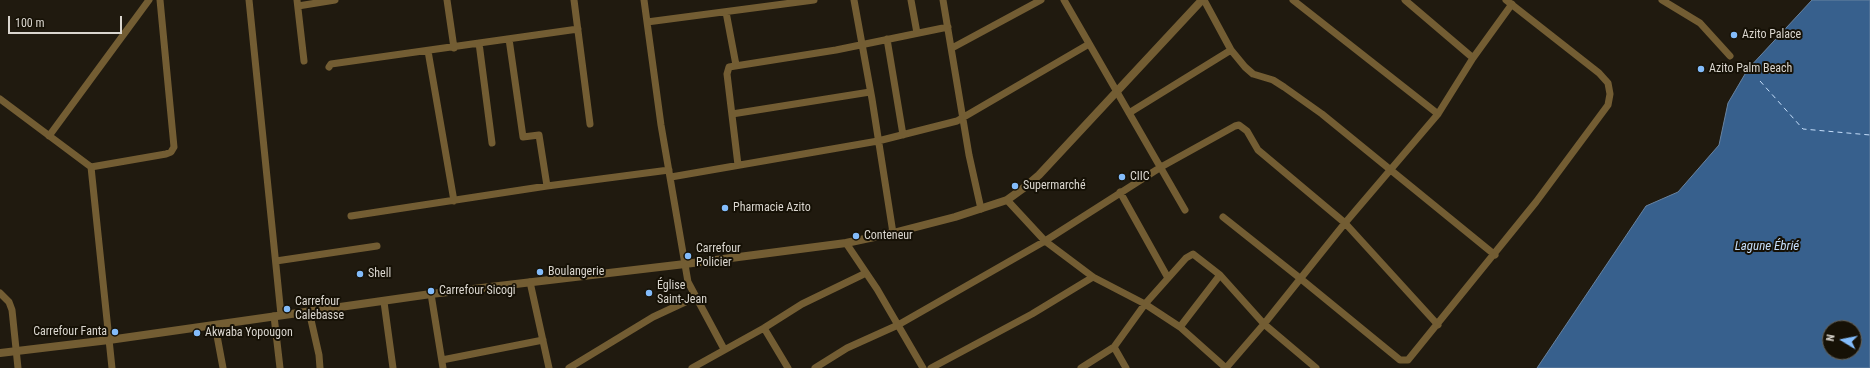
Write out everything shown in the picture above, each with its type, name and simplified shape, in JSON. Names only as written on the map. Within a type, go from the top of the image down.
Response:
[{"type":"street","points":[[49,136],[149,0]]},
{"type":"street","points":[[0,99],[91,167],[171,152],[174,147],[160,0]]},
{"type":"street","points":[[249,0],[276,261],[280,368]]},
{"type":"street","points":[[304,61],[298,3],[336,0]]},
{"type":"street","points":[[447,0],[454,48]]},
{"type":"street","points":[[574,0],[590,124]]},
{"type":"street","points":[[644,0],[661,125],[688,282],[724,349]]},
{"type":"street","points":[[647,22],[726,12],[781,2],[814,0]]},
{"type":"street","points":[[854,0],[893,233]]},
{"type":"street","points":[[911,0],[917,33]]},
{"type":"street","points":[[943,0],[969,155],[982,209]]},
{"type":"street","points":[[952,48],[1041,0]]},
{"type":"street","points":[[1064,0],[1185,210]]},
{"type":"street","points":[[0,353],[109,340],[309,311],[384,302],[431,294],[685,264],[846,243],[893,233],[982,209],[1007,200],[1038,175],[1203,0],[1232,50],[1245,67],[1253,74],[1273,80],[1322,114],[1495,255]]},
{"type":"street","points":[[1293,0],[1438,114]]},
{"type":"street","points":[[1405,0],[1473,58]]},
{"type":"street","points":[[1662,0],[1700,23],[1730,56]]},
{"type":"street","points":[[1007,200],[1045,241],[1093,277],[1145,304],[1180,327],[1226,368],[1264,324],[1301,278],[1345,223],[1391,171],[1438,114],[1509,2],[1599,73],[1608,83],[1610,94],[1608,105],[1495,255],[1408,360],[1400,360],[1301,278],[1222,217]]},
{"type":"street","points":[[726,12],[736,65]]},
{"type":"street","points":[[738,165],[727,74],[730,67],[836,50],[948,27]]},
{"type":"street","points":[[329,67],[331,64],[454,48],[578,29]]},
{"type":"street","points":[[509,39],[523,136],[539,135],[547,186]]},
{"type":"street","points":[[887,39],[903,135]]},
{"type":"street","points":[[479,43],[492,142]]},
{"type":"street","points":[[671,177],[878,141],[944,125],[964,118],[1089,44]]},
{"type":"street","points":[[1129,113],[1232,50]]},
{"type":"street","points":[[428,51],[447,150],[454,201]]},
{"type":"street","points":[[732,114],[870,92]]},
{"type":"street","points":[[816,368],[847,348],[898,325],[1045,241],[1161,167],[1239,125],[1247,131],[1258,150],[1345,223],[1438,325]]},
{"type":"street","points":[[91,167],[112,368]]},
{"type":"street","points":[[351,216],[547,186],[669,170]]},
{"type":"street","points":[[1120,192],[1168,278]]},
{"type":"street","points":[[846,243],[866,273],[923,368]]},
{"type":"street","points":[[276,261],[377,246]]},
{"type":"street","points":[[1080,368],[1114,347],[1145,304],[1190,255],[1193,254],[1220,275],[1264,324],[1316,368]]},
{"type":"street","points":[[692,368],[764,328],[802,304],[866,273]]},
{"type":"street","points":[[1180,327],[1220,275]]},
{"type":"street","points":[[931,368],[1032,314],[1093,277]]},
{"type":"street","points":[[530,282],[548,368]]},
{"type":"street","points":[[0,293],[9,302],[12,310],[18,368]]},
{"type":"street","points":[[431,294],[442,364],[543,340]]},
{"type":"street","points":[[569,368],[653,317],[696,297]]},
{"type":"street","points":[[384,302],[393,368]]},
{"type":"street","points":[[309,311],[319,355],[320,368]]},
{"type":"street","points":[[215,325],[223,368]]},
{"type":"street","points":[[764,328],[788,368]]},
{"type":"street","points":[[1114,347],[1126,368]]},
{"type":"water","name":"Lagune Ébrié","points":[[1812,0],[1870,0],[1870,368],[1537,368],[1646,206],[1678,192],[1719,145],[1728,103],[1748,69]]},
{"type":"ferry route","points":[[1760,81],[1803,129],[1870,135]]},
{"type":"place","name":"Azito Palace","points":[[1734,35]]},
{"type":"place","name":"Azito Palm Beach","points":[[1701,69]]},
{"type":"place","name":"CIIC","points":[[1122,177]]},
{"type":"place","name":"Supermarché","points":[[1015,186]]},
{"type":"place","name":"Pharmacie Azito","points":[[725,208]]},
{"type":"place","name":"Conteneur","points":[[856,236]]},
{"type":"place","name":"Carrefour Policier","points":[[688,256]]},
{"type":"place","name":"Boulangerie","points":[[540,272]]},
{"type":"place","name":"Shell","points":[[360,274]]},
{"type":"place","name":"Carrefour Sicogi","points":[[431,291]]},
{"type":"place","name":"Église Saint-Jean","points":[[649,293]]},
{"type":"place","name":"Carrefour Calebasse","points":[[287,309]]},
{"type":"place","name":"Carrefour Fanta","points":[[115,332]]},
{"type":"place","name":"Akwaba Yopougon","points":[[197,333]]}]
